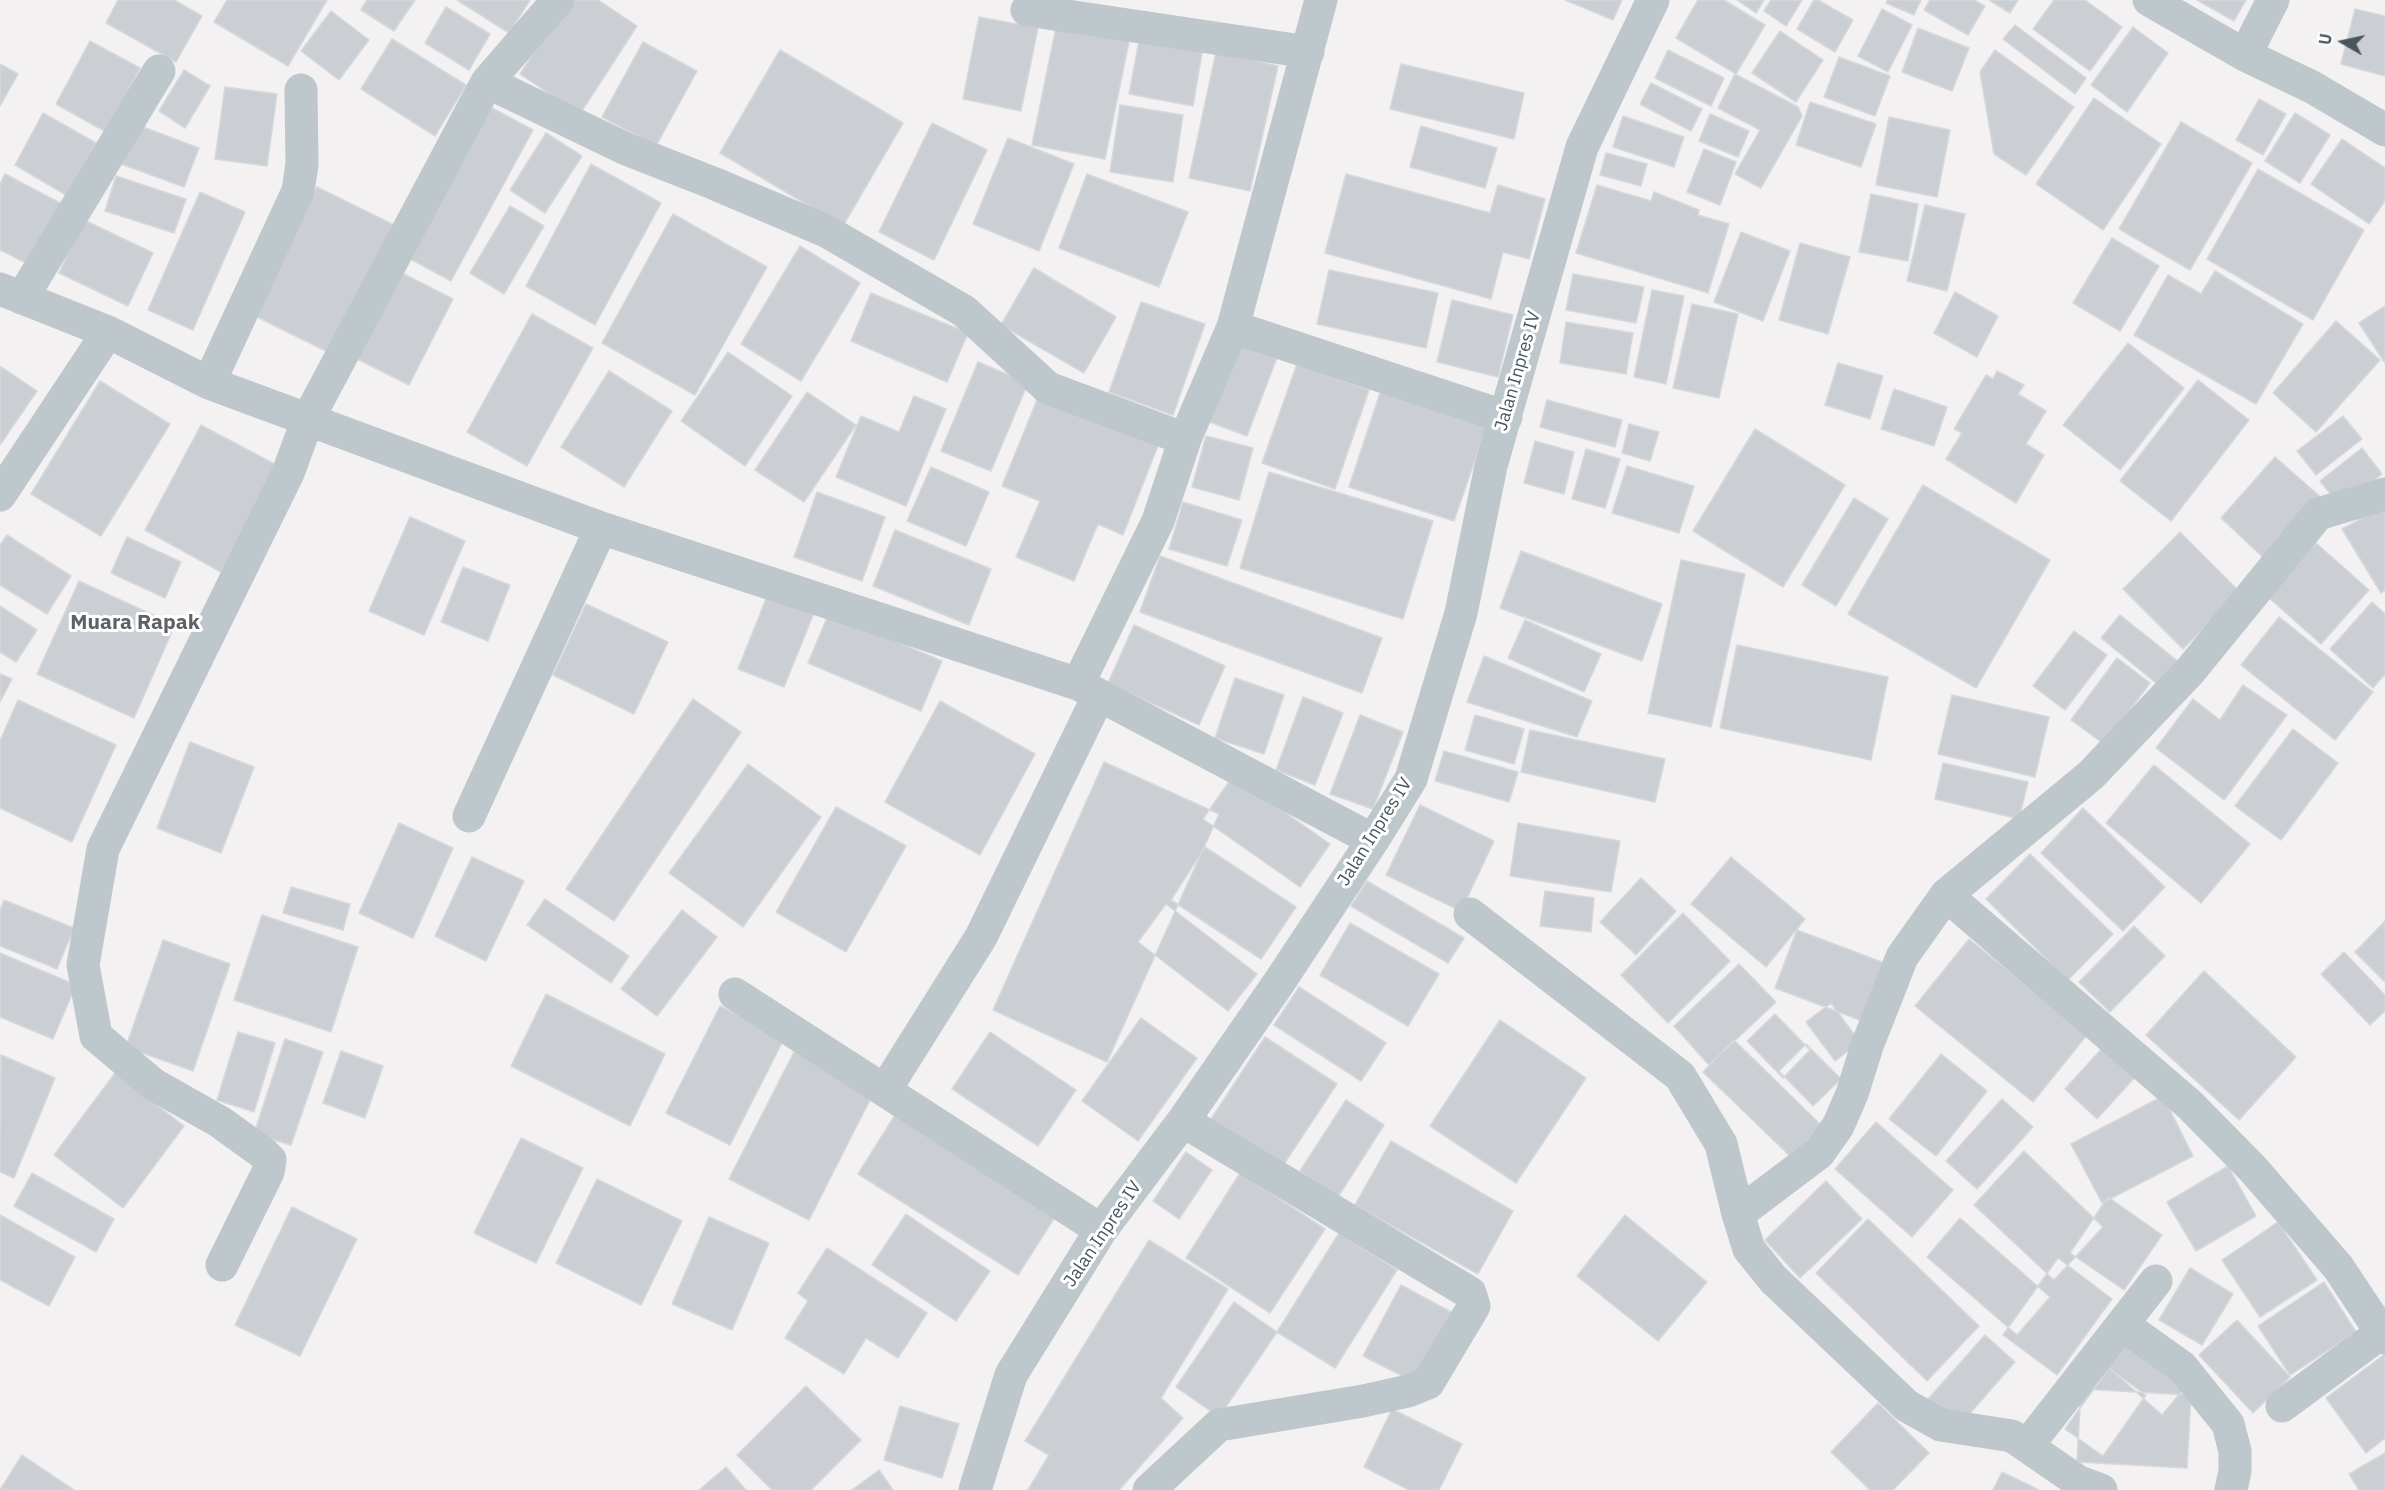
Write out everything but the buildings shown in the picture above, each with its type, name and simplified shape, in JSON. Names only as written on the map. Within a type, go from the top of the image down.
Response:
[{"type":"street","points":[[222,1265],[268,1172],[270,1160],[220,1122],[153,1084],[96,1036],[83,965],[103,849],[288,473],[308,419],[487,82],[558,0]]},
{"type":"street","points":[[885,1090],[981,937],[1158,521],[1185,438],[1233,327],[1320,0]]},
{"type":"street","name":"Jalan Inpres IV","points":[[975,1490],[1011,1376],[1101,1230],[1183,1121],[1373,840],[1411,779],[1461,613],[1491,466],[1582,147],[1653,0]]},
{"type":"street","points":[[2149,0],[2245,55],[2312,87],[2385,130]]},
{"type":"street","points":[[2245,55],[2273,0]]},
{"type":"street","points":[[1027,10],[1308,52]]},
{"type":"street","points":[[159,71],[11,294],[108,332],[209,383],[601,528],[1088,689],[1373,840]]},
{"type":"street","points":[[487,82],[626,149],[826,231],[964,310],[1048,388],[1185,438]]},
{"type":"street","points":[[209,383],[298,191],[302,164],[301,90]]},
{"type":"street","points":[[1233,327],[1506,417]]},
{"type":"street","points":[[0,495],[108,332]]},
{"type":"street","points":[[1738,1214],[1819,1153],[1838,1126],[1902,957],[1946,894],[2091,775],[2190,671],[2318,514],[2385,494]]},
{"type":"street","points":[[469,816],[601,528]]},
{"type":"street","points":[[1946,894],[2190,1105],[2253,1169],[2338,1267],[2383,1335],[2282,1406]]},
{"type":"street","points":[[1470,914],[1680,1076],[1721,1144],[1749,1249],[1773,1279],[1907,1406],[1941,1425],[2012,1436],[2079,1482],[2101,1490]]},
{"type":"street","points":[[735,994],[1101,1230]]},
{"type":"street","points":[[1149,1490],[1219,1425],[1363,1401],[1408,1391],[1428,1383],[1474,1306],[1470,1293],[1183,1121]]},
{"type":"street","points":[[2027,1446],[2156,1281]]},
{"type":"street","points":[[2123,1325],[2182,1367],[2228,1424],[2235,1451],[2235,1472],[2231,1490]]},
{"type":"district","name":"Muara Rapak","points":[[135,623]]}]
